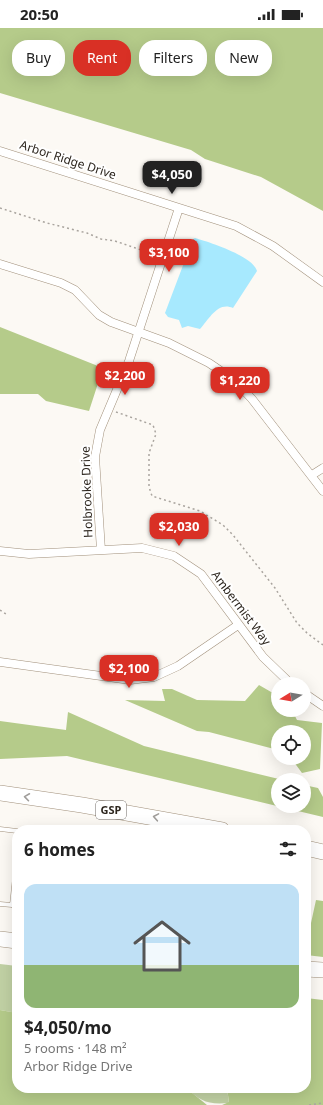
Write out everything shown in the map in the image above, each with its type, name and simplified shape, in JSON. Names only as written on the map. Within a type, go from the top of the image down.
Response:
[{"type":"highway","name":"GSP","points":[[0,793],[82,805],[194,825]]},
{"type":"highway","points":[[311,849],[323,852]]},
{"type":"highway","points":[[311,859],[323,861]]},
{"type":"highway","points":[[0,939],[12,940]]},
{"type":"highway","points":[[311,969],[323,970]]},
{"type":"street","name":"Arbor Ridge Drive","points":[[0,151],[236,226],[273,246],[323,282]]},
{"type":"street","name":"Holbrooke Drive","points":[[101,550],[95,457],[100,430],[129,361],[164,258],[179,208]]},
{"type":"street","points":[[0,264],[75,290],[99,315],[111,322],[189,351],[234,380],[252,399],[323,491]]},
{"type":"street","points":[[312,475],[323,468]]},
{"type":"street","name":"Ambermist Way","points":[[0,552],[30,554],[142,548],[174,556],[201,574],[263,657],[284,677]]},
{"type":"street","points":[[0,662],[130,680],[154,677],[178,666],[238,625]]},
{"type":"street","points":[[311,698],[323,706]]},
{"type":"lane","points":[[0,829],[12,830]]},
{"type":"lane","points":[[0,904],[12,905]]},
{"type":"path","points":[[0,208],[47,223],[88,233],[101,239],[115,241],[164,258]]},
{"type":"path","points":[[109,409],[152,425],[155,428],[156,434],[149,453],[149,487],[152,496],[200,511],[223,525],[233,535],[275,588],[297,622],[307,633],[323,645]]},
{"type":"path","points":[[0,610],[6,614]]},
{"type":"path","points":[[310,1105],[323,1103]]},
{"type":"green space","points":[[0,28],[323,28],[323,211],[261,177],[205,159],[191,150],[0,93]]},
{"type":"green space","points":[[0,327],[103,368],[89,411],[46,401],[38,394],[0,394]]},
{"type":"green space","points":[[259,685],[271,692],[271,717],[296,717],[297,720],[322,723],[320,769],[302,773],[296,765],[311,765],[311,725],[271,725],[271,748],[209,732],[197,731],[125,700],[165,701],[162,689],[172,689],[197,700],[245,701]]},
{"type":"green space","points":[[68,712],[144,746],[271,777],[271,805],[67,756],[0,759],[0,721],[66,730]]},
{"type":"green space","points":[[311,786],[318,788],[323,797],[323,817],[306,813],[311,813]]},
{"type":"green space","points":[[316,900],[323,901],[323,957],[311,956],[311,923]]},
{"type":"green space","points":[[0,964],[12,965],[12,1012],[0,1010]]},
{"type":"green space","points":[[311,999],[323,1000],[323,1105],[222,1105],[229,1102],[228,1093],[311,1093]]},
{"type":"green space","points":[[0,1010],[12,1012],[12,1093],[192,1093],[207,1105],[0,1105]]},
{"type":"green space","points":[[192,1093],[228,1093],[229,1103],[210,1103]]},
{"type":"water","points":[[195,238],[230,250],[248,260],[254,265],[257,271],[233,308],[228,306],[218,309],[210,316],[200,329],[188,326],[182,328],[179,320],[168,317],[165,313],[193,239]]}]
